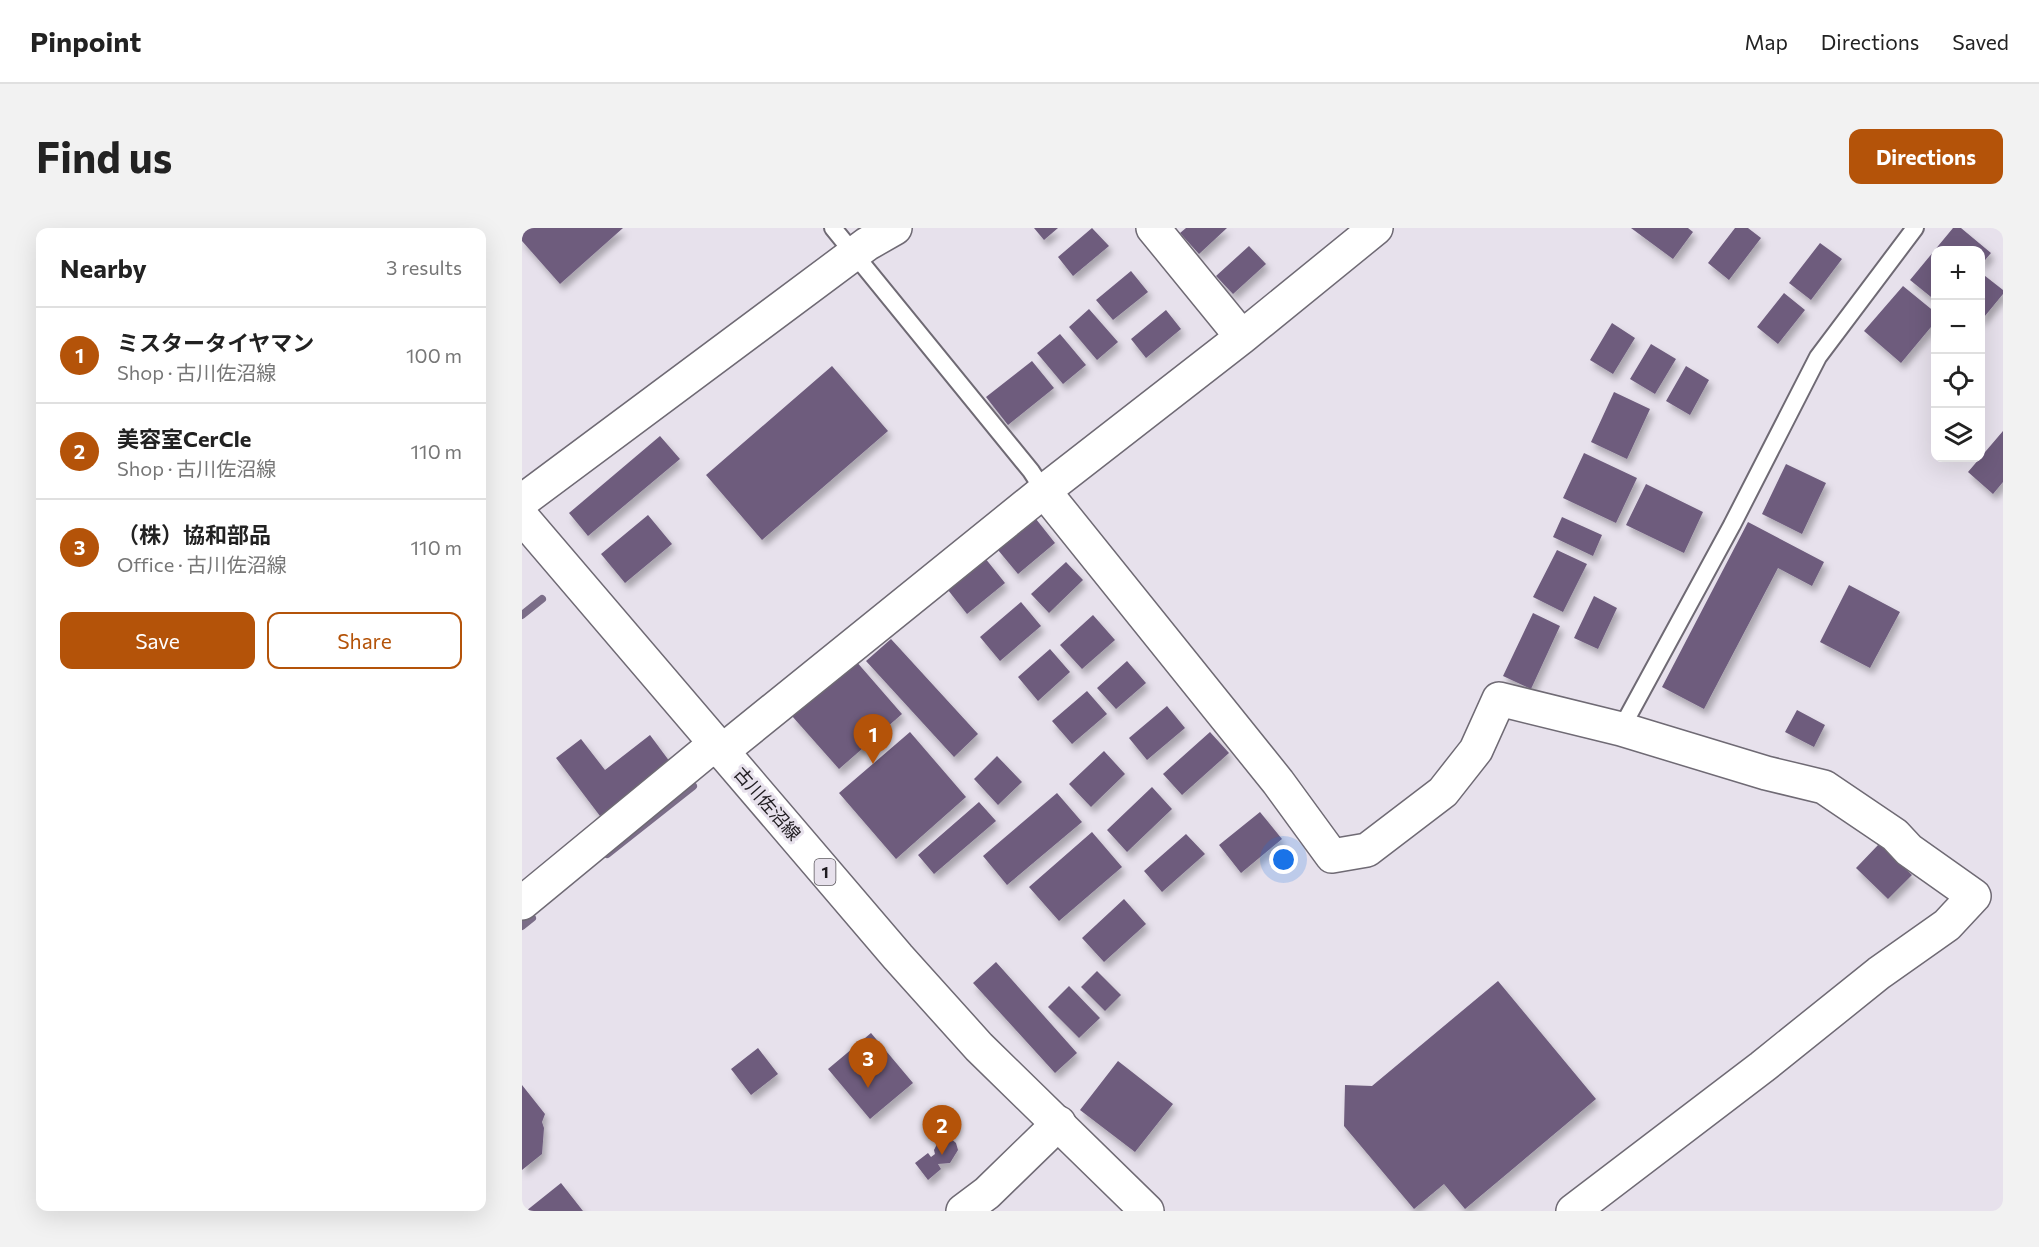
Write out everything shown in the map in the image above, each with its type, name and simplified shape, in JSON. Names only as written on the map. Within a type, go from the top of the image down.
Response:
[{"type":"street","points":[[522,501],[867,244],[895,228]]},
{"type":"street","points":[[1153,228],[1242,337]]},
{"type":"street","points":[[522,903],[1242,337],[1376,228]]},
{"type":"street","points":[[1044,491],[1278,782],[1332,856],[1366,850],[1443,792],[1476,750],[1499,699],[1621,729],[1766,773],[1824,787],[1894,835],[1909,850],[1974,896],[1947,925],[1879,973],[1762,1067],[1574,1211]]},
{"type":"street","name":"古川佐沼線","points":[[522,517],[898,957],[979,1047],[1147,1211]]},
{"type":"street","points":[[963,1211],[987,1192],[1059,1123]]},
{"type":"lane","points":[[832,228],[1031,471],[1044,491]]},
{"type":"lane","points":[[1621,729],[1732,525],[1818,357],[1915,228]]},
{"type":"building","points":[[522,228],[623,228],[560,284],[522,241]]},
{"type":"building","points":[[1034,228],[1058,228],[1044,240]]},
{"type":"building","points":[[1092,228],[1109,246],[1073,276],[1058,257]]},
{"type":"building","points":[[1186,228],[1227,228],[1199,254],[1180,233]]},
{"type":"building","points":[[1631,228],[1688,228],[1693,232],[1673,259]]},
{"type":"building","points":[[1735,228],[1748,228],[1761,238],[1729,280],[1708,263]]},
{"type":"building","points":[[1953,228],[1961,228],[1983,246],[1938,246]]},
{"type":"building","points":[[1820,243],[1842,259],[1811,300],[1789,283]]},
{"type":"building","points":[[1249,246],[1266,264],[1233,294],[1216,276]]},
{"type":"building","points":[[1985,248],[1991,253],[1985,260]]},
{"type":"building","points":[[1931,255],[1931,297],[1910,280]]},
{"type":"building","points":[[1131,271],[1148,292],[1113,320],[1096,300]]},
{"type":"building","points":[[1985,276],[2003,290],[2003,294],[1985,316]]},
{"type":"building","points":[[1903,286],[1931,309],[1931,327],[1901,363],[1864,331]]},
{"type":"building","points":[[1784,293],[1805,310],[1778,344],[1757,327]]},
{"type":"building","points":[[1089,309],[1118,342],[1097,360],[1069,327]]},
{"type":"building","points":[[1166,310],[1181,329],[1146,358],[1131,339]]},
{"type":"building","points":[[1612,323],[1635,338],[1613,374],[1590,360]]},
{"type":"building","points":[[1060,334],[1086,365],[1063,384],[1037,353]]},
{"type":"building","points":[[1651,344],[1676,359],[1655,394],[1630,379]]},
{"type":"building","points":[[1032,361],[1054,388],[1008,425],[986,397]]},
{"type":"building","points":[[832,366],[888,431],[762,540],[706,475]]},
{"type":"building","points":[[1686,366],[1709,380],[1690,415],[1666,401]]},
{"type":"building","points":[[1614,392],[1650,409],[1627,459],[1591,442]]},
{"type":"building","points":[[2003,431],[2003,482],[1993,494],[1968,472],[1977,462],[1985,462],[1985,452]]},
{"type":"building","points":[[660,436],[680,459],[588,536],[569,513]]},
{"type":"building","points":[[1584,453],[1637,478],[1616,523],[1563,498]]},
{"type":"building","points":[[1786,464],[1826,483],[1802,534],[1762,514]]},
{"type":"building","points":[[1646,484],[1703,512],[1684,553],[1626,525]]},
{"type":"building","points":[[648,515],[672,544],[625,583],[601,554]]},
{"type":"building","points":[[1562,517],[1602,535],[1593,556],[1553,537]]},
{"type":"building","points":[[1036,519],[1055,543],[1018,574],[998,550]]},
{"type":"building","points":[[1748,522],[1824,562],[1812,586],[1778,568],[1704,709],[1662,687]]},
{"type":"building","points":[[1557,550],[1587,564],[1563,612],[1533,597]]},
{"type":"building","points":[[985,558],[1005,583],[967,614],[948,590]]},
{"type":"building","points":[[1066,562],[1083,580],[1049,613],[1031,594]]},
{"type":"building","points":[[1849,585],[1900,612],[1870,668],[1820,642]]},
{"type":"building","points":[[1594,596],[1617,608],[1598,649],[1574,638]]},
{"type":"building","points":[[1021,602],[1041,626],[1000,661],[980,637]]},
{"type":"building","points":[[1533,613],[1560,626],[1531,689],[1503,676]]},
{"type":"building","points":[[1093,615],[1115,640],[1082,669],[1060,645]]},
{"type":"building","points":[[891,639],[978,734],[954,757],[866,661]]},
{"type":"building","points":[[1050,649],[1070,672],[1038,701],[1018,677]]},
{"type":"building","points":[[855,660],[902,714],[839,769],[792,716]]},
{"type":"building","points":[[1127,661],[1146,683],[1116,709],[1097,688]]},
{"type":"building","points":[[1087,691],[1107,714],[1072,744],[1052,721]]},
{"type":"building","points":[[1167,706],[1185,728],[1147,760],[1129,738]]},
{"type":"building","points":[[1797,710],[1825,725],[1814,747],[1785,732]]},
{"type":"building","points":[[910,732],[966,797],[896,859],[839,793]]},
{"type":"building","points":[[1210,732],[1229,753],[1182,795],[1163,774]]},
{"type":"building","points":[[650,735],[670,762],[600,816],[556,758],[581,739],[605,770]]},
{"type":"building","points":[[1104,751],[1125,774],[1091,807],[1069,784]]},
{"type":"building","points":[[997,756],[1022,782],[998,805],[974,779]]},
{"type":"building","points":[[1152,787],[1172,809],[1127,852],[1107,830]]},
{"type":"building","points":[[1057,793],[1082,822],[1007,885],[983,856]]},
{"type":"building","points":[[979,802],[996,821],[934,874],[918,855]]},
{"type":"building","points":[[1260,812],[1282,839],[1241,873],[1219,845]]},
{"type":"building","points":[[1092,832],[1122,867],[1059,921],[1029,887]]},
{"type":"building","points":[[1186,834],[1205,854],[1162,892],[1144,871]]},
{"type":"building","points":[[1879,844],[1912,875],[1888,899],[1856,868]]},
{"type":"building","points":[[1124,899],[1146,924],[1104,962],[1082,938]]},
{"type":"building","points":[[996,962],[1077,1053],[1055,1073],[973,983]]},
{"type":"building","points":[[1097,971],[1121,995],[1105,1011],[1081,987]]},
{"type":"building","points":[[1498,981],[1596,1099],[1465,1209],[1444,1184],[1414,1209],[1344,1126],[1345,1085],[1372,1086]]},
{"type":"building","points":[[1069,986],[1100,1018],[1079,1038],[1048,1007]]},
{"type":"building","points":[[871,1033],[913,1083],[870,1119],[828,1069]]},
{"type":"building","points":[[758,1048],[778,1074],[751,1095],[731,1069]]},
{"type":"building","points":[[1118,1061],[1173,1104],[1135,1152],[1080,1110]]},
{"type":"building","points":[[522,1085],[545,1114],[542,1122],[544,1128],[542,1154],[522,1170]]},
{"type":"building","points":[[949,1137],[956,1143],[958,1150],[950,1163],[938,1164],[941,1169],[928,1180],[915,1163],[928,1153],[931,1157],[935,1154],[934,1150],[939,1140]]},
{"type":"building","points":[[561,1183],[583,1211],[526,1211]]},
{"type":"waterway","points":[[522,615],[542,599]]},
{"type":"waterway","points":[[607,854],[693,786]]},
{"type":"waterway","points":[[522,926],[532,918]]},
{"type":"place","name":"ミスタータイヤマン","points":[[873,764]]},
{"type":"place","name":"（株）協和部品","points":[[868,1088]]},
{"type":"place","name":"美容室CerCle","points":[[942,1155]]}]
